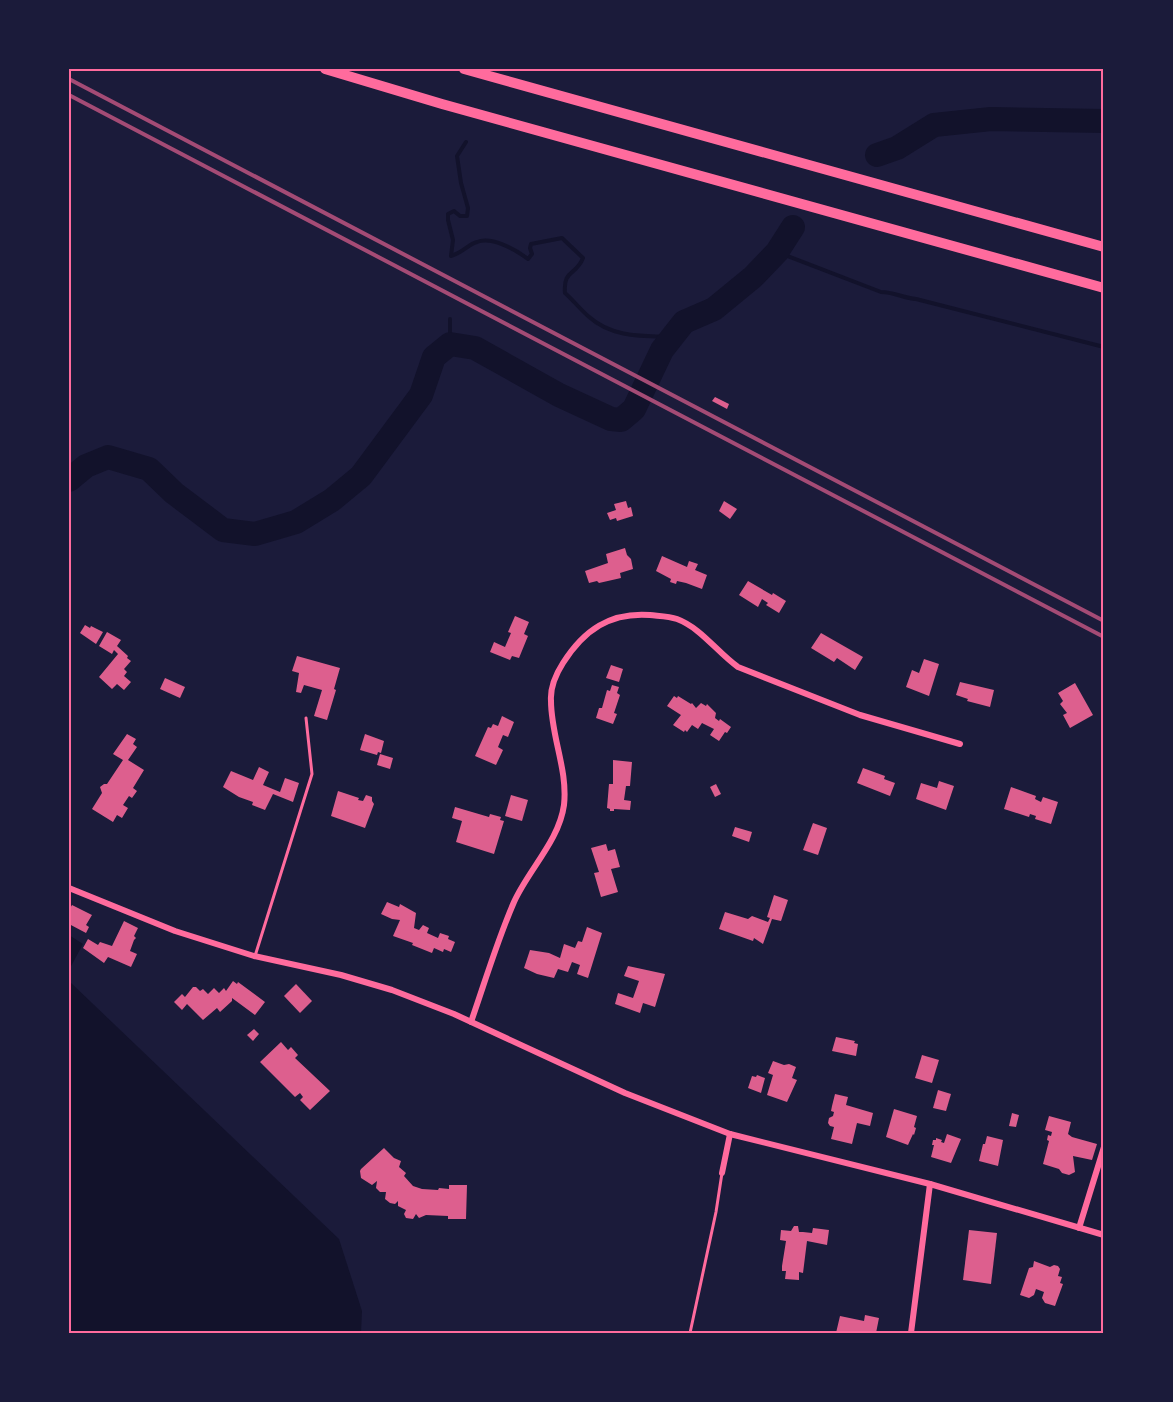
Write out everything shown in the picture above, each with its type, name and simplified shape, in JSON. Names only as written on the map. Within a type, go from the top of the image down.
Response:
[{"type":"highway","points":[[325,69],[442,104],[1104,288]]},
{"type":"highway","points":[[464,69],[1104,248]]},
{"type":"street","points":[[471,1022],[515,900],[557,828],[564,805],[560,760],[550,699],[552,687],[558,671],[584,635],[602,624],[625,616],[642,615],[676,619],[705,638],[723,656],[747,671],[860,715],[960,744]]},
{"type":"street","points":[[69,888],[175,931],[254,957],[341,975],[392,990],[471,1022],[625,1093],[730,1134],[930,1184],[1104,1235]]},
{"type":"street","points":[[722,1173],[730,1134]]},
{"type":"street","points":[[1079,1228],[1104,1147]]},
{"type":"street","points":[[911,1333],[930,1184]]},
{"type":"lane","points":[[254,957],[312,774],[306,718]]},
{"type":"lane","points":[[690,1333],[722,1173]]},
{"type":"shaded area","points":[[69,935],[83,944],[69,970]]},
{"type":"shaded area","points":[[69,981],[339,1239],[362,1311],[361,1333],[69,1333]]},
{"type":"building","points":[[715,397],[729,404],[727,409],[712,401]]},
{"type":"building","points":[[626,501],[628,508],[631,507],[633,516],[617,521],[616,518],[610,520],[607,513],[616,510],[614,504]]},
{"type":"building","points":[[724,501],[737,509],[730,519],[719,511]]},
{"type":"building","points":[[625,548],[633,569],[620,573],[621,578],[589,583],[585,571],[608,563],[606,554]]},
{"type":"building","points":[[662,556],[687,567],[689,561],[698,564],[695,570],[707,575],[702,589],[677,581],[676,584],[670,582],[671,579],[656,571]]},
{"type":"building","points":[[748,581],[786,601],[779,613],[766,605],[768,603],[762,599],[758,607],[739,595]]},
{"type":"building","points":[[515,616],[529,622],[524,634],[528,636],[519,658],[512,656],[510,660],[490,652],[494,642],[505,647]]},
{"type":"building","points":[[85,625],[103,632],[96,644],[80,633]]},
{"type":"building","points":[[107,632],[121,640],[117,646],[131,661],[124,669],[127,672],[124,676],[131,682],[124,690],[117,684],[112,689],[99,677],[118,654],[114,650],[112,654],[99,646]]},
{"type":"building","points":[[821,633],[863,657],[855,670],[837,658],[834,662],[811,648]]},
{"type":"building","points":[[297,656],[340,668],[327,720],[314,716],[322,690],[304,685],[301,693],[296,692],[299,673],[292,671]]},
{"type":"building","points":[[924,659],[939,664],[929,696],[906,687],[912,670],[919,673]]},
{"type":"building","points":[[611,665],[623,669],[619,682],[606,678]]},
{"type":"building","points":[[165,678],[185,687],[180,698],[160,689]]},
{"type":"building","points":[[960,682],[994,690],[990,707],[967,701],[968,699],[956,695]]},
{"type":"building","points":[[1075,683],[1093,715],[1070,728],[1063,715],[1067,713],[1060,704],[1063,701],[1058,693]]},
{"type":"building","points":[[612,685],[619,687],[617,693],[620,695],[613,724],[596,718],[599,708],[602,708],[607,690],[610,691]]},
{"type":"building","points":[[674,696],[692,703],[696,708],[701,703],[706,706],[707,704],[716,713],[715,718],[731,727],[719,741],[710,735],[714,729],[702,723],[698,729],[692,725],[687,732],[685,730],[684,732],[673,725],[681,715],[667,706]]},
{"type":"building","points":[[502,716],[514,722],[508,737],[503,735],[498,747],[503,750],[496,765],[475,756],[488,727],[491,728],[493,724],[498,726]]},
{"type":"building","points":[[127,734],[136,739],[133,744],[137,747],[128,760],[144,770],[133,788],[137,791],[132,798],[129,796],[123,805],[128,808],[122,818],[117,815],[113,822],[92,809],[102,793],[100,787],[107,784],[123,760],[113,754]]},
{"type":"building","points":[[365,734],[384,741],[381,753],[378,752],[377,755],[360,750]]},
{"type":"building","points":[[380,754],[393,758],[390,769],[377,765]]},
{"type":"building","points":[[613,760],[632,762],[630,786],[626,786],[624,800],[631,801],[630,810],[610,811],[607,808],[609,784],[613,784]]},
{"type":"building","points":[[259,767],[269,772],[263,785],[280,792],[285,778],[299,783],[293,802],[273,794],[265,810],[252,805],[253,802],[223,787],[231,771],[253,780]]},
{"type":"building","points":[[863,768],[885,776],[884,779],[895,783],[890,796],[857,783]]},
{"type":"building","points":[[939,781],[954,786],[946,810],[916,799],[921,783],[937,788]]},
{"type":"building","points":[[716,784],[721,794],[715,797],[710,787]]},
{"type":"building","points":[[1011,787],[1036,796],[1035,799],[1041,802],[1043,797],[1058,802],[1051,824],[1035,819],[1036,816],[1030,814],[1029,817],[1004,809]]},
{"type":"building","points":[[338,791],[363,801],[366,795],[372,797],[374,804],[365,828],[331,816]]},
{"type":"building","points":[[511,795],[528,800],[522,821],[505,816]]},
{"type":"building","points":[[455,807],[489,817],[490,814],[501,817],[500,820],[504,821],[494,854],[456,842],[462,821],[452,818]]},
{"type":"building","points":[[813,823],[827,828],[818,855],[803,850]]},
{"type":"building","points":[[735,827],[752,832],[749,842],[732,836]]},
{"type":"building","points":[[606,844],[608,851],[615,849],[620,867],[611,869],[618,892],[601,897],[594,873],[599,872],[591,848]]},
{"type":"building","points":[[774,895],[788,900],[781,921],[772,919],[763,944],[754,938],[753,941],[719,929],[725,912],[748,919],[752,916],[768,922],[770,918],[767,917]]},
{"type":"building","points":[[387,902],[399,907],[400,904],[416,913],[414,928],[419,930],[423,925],[429,928],[427,933],[438,938],[440,933],[449,936],[448,939],[455,942],[451,952],[444,949],[443,952],[434,948],[432,953],[393,936],[400,920],[381,914]]},
{"type":"building","points":[[72,905],[92,915],[86,925],[89,927],[86,933],[69,924],[69,910]]},
{"type":"building","points":[[124,921],[138,928],[130,951],[137,954],[131,967],[108,957],[104,963],[83,948],[88,939],[98,945],[100,942],[112,946]]},
{"type":"building","points":[[587,927],[602,933],[588,978],[577,974],[580,965],[572,962],[568,972],[558,969],[554,978],[524,968],[530,950],[549,953],[560,958],[564,944],[575,948],[578,941],[582,942]]},
{"type":"building","points":[[628,966],[665,974],[655,1007],[643,1003],[640,1013],[615,1004],[618,993],[633,998],[639,981],[624,976]]},
{"type":"building","points":[[233,981],[237,984],[238,982],[265,1002],[255,1015],[232,998],[232,1001],[220,1012],[217,1008],[203,1020],[187,1004],[182,1010],[174,1002],[182,994],[185,997],[193,987],[200,991],[203,989],[208,994],[214,988],[219,993],[224,988],[226,991]]},
{"type":"building","points":[[296,984],[312,1001],[300,1013],[284,996]]},
{"type":"building","points":[[254,1029],[259,1034],[253,1041],[247,1035]]},
{"type":"building","points":[[836,1037],[855,1041],[854,1043],[858,1044],[856,1056],[832,1051]]},
{"type":"building","points":[[281,1042],[288,1050],[291,1047],[298,1055],[295,1058],[330,1091],[310,1110],[300,1100],[303,1097],[300,1093],[295,1097],[260,1062]]},
{"type":"building","points":[[922,1055],[939,1060],[932,1083],[915,1078]]},
{"type":"building","points":[[773,1061],[796,1067],[792,1078],[797,1080],[787,1102],[767,1095],[773,1075],[768,1073]]},
{"type":"building","points":[[752,1076],[765,1078],[761,1093],[748,1088]]},
{"type":"building","points":[[938,1090],[951,1094],[946,1111],[933,1108]]},
{"type":"building","points":[[835,1094],[848,1097],[846,1105],[873,1113],[870,1126],[857,1123],[852,1144],[831,1139],[834,1127],[828,1123],[834,1112],[831,1111]]},
{"type":"building","points":[[894,1109],[917,1116],[914,1135],[908,1145],[886,1137]]},
{"type":"building","points":[[1012,1113],[1019,1115],[1016,1127],[1009,1126]]},
{"type":"building","points":[[1049,1116],[1071,1122],[1068,1134],[1072,1137],[1097,1144],[1092,1160],[1073,1156],[1075,1172],[1069,1175],[1043,1164],[1049,1141],[1047,1140],[1048,1135],[1051,1136],[1052,1132],[1045,1130]]},
{"type":"building","points":[[947,1134],[961,1139],[951,1163],[931,1157],[933,1140],[936,1138],[944,1143]]},
{"type":"building","points":[[987,1136],[1003,1140],[998,1166],[979,1161]]},
{"type":"building","points":[[384,1148],[394,1158],[401,1161],[399,1167],[406,1173],[404,1176],[413,1186],[438,1190],[439,1188],[449,1189],[449,1185],[467,1185],[466,1219],[426,1215],[419,1218],[416,1214],[413,1219],[406,1218],[404,1214],[406,1210],[398,1206],[398,1201],[395,1204],[390,1203],[385,1199],[386,1192],[380,1192],[376,1188],[377,1181],[372,1185],[361,1178],[361,1169]]},
{"type":"building","points":[[794,1226],[798,1226],[799,1232],[812,1233],[813,1228],[829,1230],[827,1245],[807,1241],[803,1273],[799,1272],[799,1280],[785,1279],[786,1271],[782,1271],[786,1241],[780,1240],[781,1230],[791,1231]]},
{"type":"building","points":[[969,1230],[997,1233],[991,1284],[963,1280]]},
{"type":"building","points":[[1034,1261],[1050,1267],[1058,1266],[1060,1269],[1058,1276],[1062,1277],[1060,1283],[1063,1284],[1055,1306],[1045,1303],[1042,1298],[1044,1292],[1036,1289],[1034,1295],[1029,1298],[1020,1295],[1029,1268],[1033,1267]]},
{"type":"building","points":[[865,1315],[879,1318],[876,1333],[836,1333],[840,1316],[864,1321]]},
{"type":"waterway","points":[[877,155],[897,148],[934,125],[991,119],[1104,121]]},
{"type":"waterway","points":[[466,142],[457,156],[468,208],[467,216],[460,216],[454,211],[448,214],[453,240],[451,256],[474,243],[490,241],[511,248],[528,259],[532,254],[531,244],[562,238],[583,258],[568,276],[565,293],[588,316],[597,323],[618,332],[639,336],[673,337]]},
{"type":"waterway","points":[[69,480],[86,466],[108,457],[149,469],[174,493],[223,530],[255,534],[296,522],[332,500],[361,476],[421,395],[434,357],[450,344],[475,348],[559,395],[611,419],[621,420],[634,409],[662,350],[684,322],[714,309],[753,277],[777,252],[793,227]]},
{"type":"waterway","points":[[777,252],[881,292],[1104,347]]},
{"type":"waterway","points":[[450,319],[450,344]]},
{"type":"railway","points":[[69,79],[1104,621]]},
{"type":"railway","points":[[69,95],[1104,637]]}]
